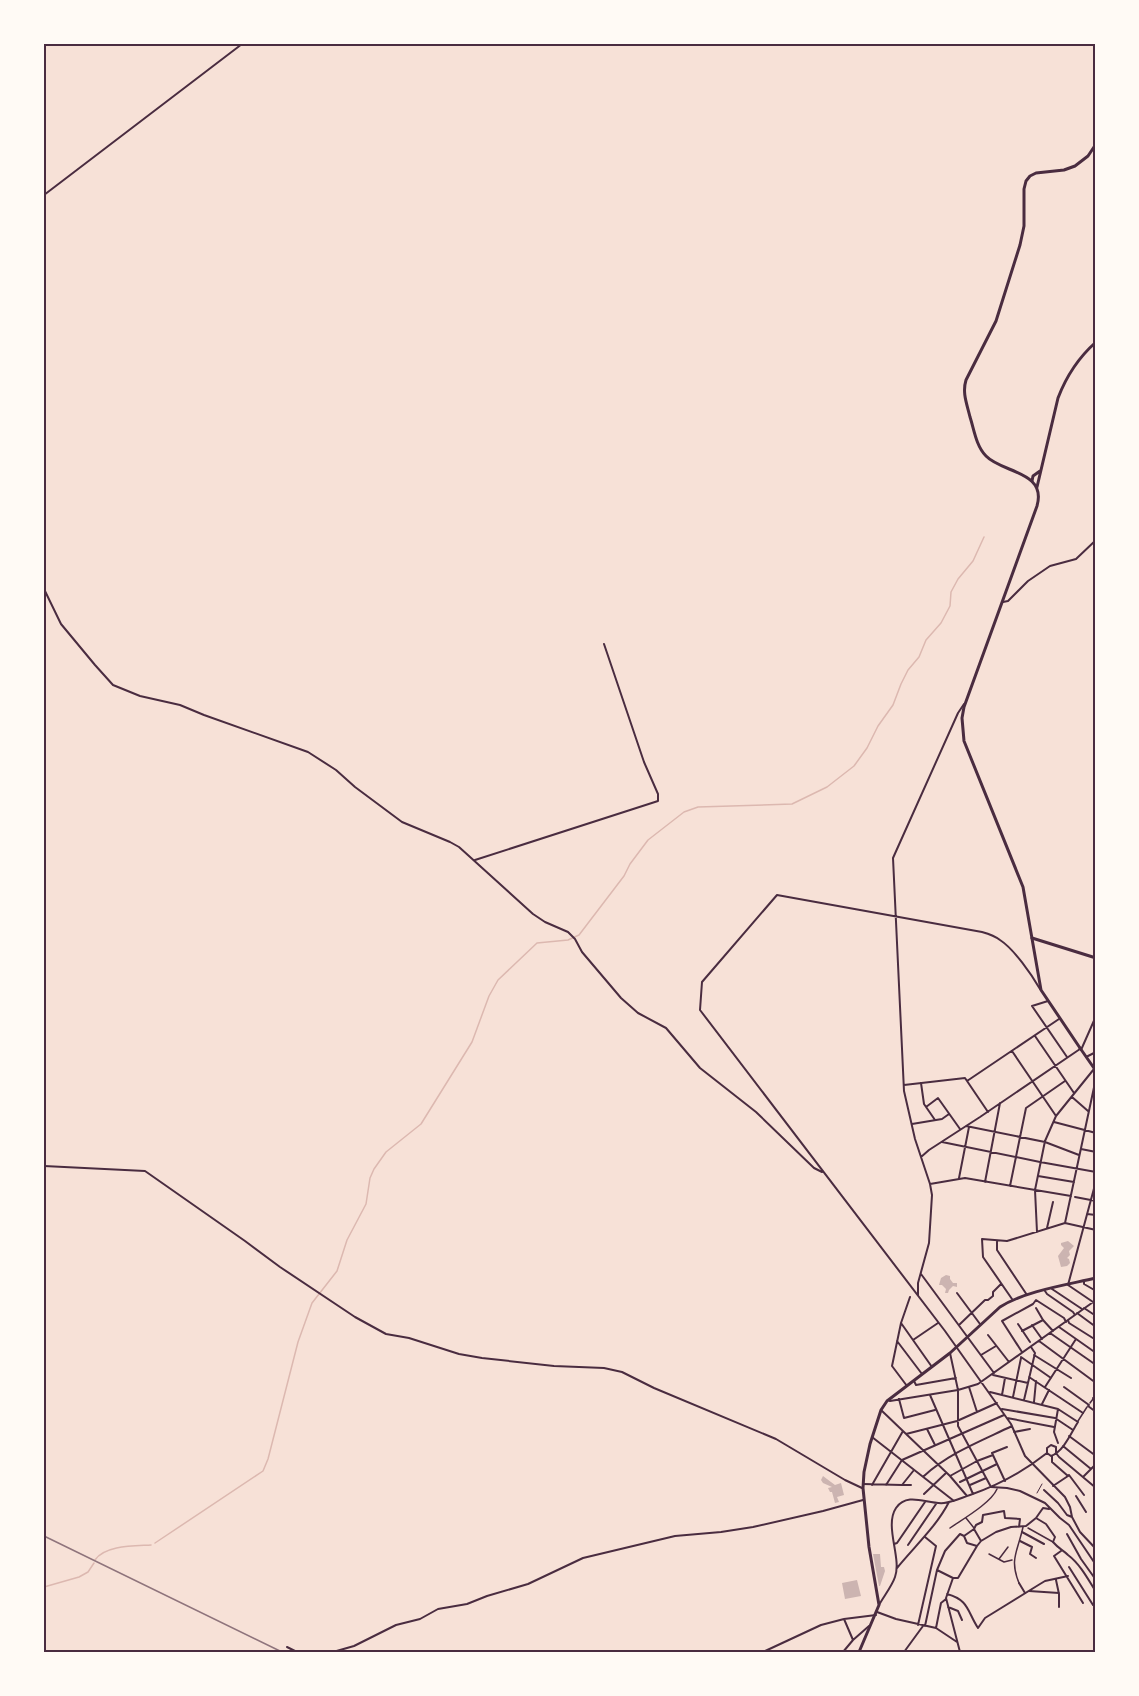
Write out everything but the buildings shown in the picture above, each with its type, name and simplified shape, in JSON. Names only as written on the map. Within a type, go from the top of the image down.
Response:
[{"type":"main road","points":[[1037,489],[1026,477],[993,461],[983,453],[968,409],[964,388],[999,314],[1022,240],[1027,179],[1038,172],[1072,167],[1086,158],[1095,144]]},
{"type":"main road","points":[[1095,342],[1078,360],[1058,398],[1038,479],[1037,506],[966,701],[962,718],[964,741],[1023,887],[1041,990],[1095,1070]]},
{"type":"main road","points":[[1026,477],[1034,475],[1041,469]]},
{"type":"main road","points":[[1032,481],[1034,475]]},
{"type":"main road","points":[[1032,481],[1038,479]]},
{"type":"main road","points":[[1031,938],[1095,958]]},
{"type":"main road","points":[[859,1653],[879,1605],[863,1500],[863,1486],[872,1437],[881,1410],[887,1401],[950,1353],[1000,1307],[1012,1299],[1095,1279]]},
{"type":"street","points":[[44,195],[243,44]]},
{"type":"street","points":[[1002,602],[1008,601],[1028,581],[1050,566],[1076,559],[1095,540]]},
{"type":"street","points":[[44,589],[61,624],[113,685],[140,696],[180,705],[308,752],[402,822],[450,842],[475,860],[533,914],[568,932],[621,998],[638,1013],[666,1028],[700,1068],[756,1112],[814,1168],[825,1173]]},
{"type":"street","points":[[475,860],[658,801],[658,794],[644,762],[604,644]]},
{"type":"street","points":[[918,1295],[917,1287],[931,1230],[932,1195],[911,1124],[904,1085],[893,858],[958,713],[966,701]]},
{"type":"street","points":[[1041,990],[1005,944],[982,932],[777,895],[702,982],[700,1010],[982,1382],[1012,1426],[1025,1456],[1065,1497],[1080,1532],[1095,1549]]},
{"type":"street","points":[[1048,1001],[1032,1006],[1067,1057]]},
{"type":"street","points":[[921,1157],[1081,1049],[1095,1016]]},
{"type":"street","points":[[966,1081],[1060,1018]]},
{"type":"street","points":[[1034,1035],[1074,1093]]},
{"type":"street","points":[[1011,1050],[1056,1116]]},
{"type":"street","points":[[1086,1057],[1095,1052]]},
{"type":"street","points":[[1036,1232],[1035,1190],[1045,1142],[1056,1116],[1095,1070]]},
{"type":"street","points":[[904,1085],[965,1078],[987,1112]]},
{"type":"street","points":[[1065,1223],[1073,1197],[1095,1078]]},
{"type":"street","points":[[1010,1186],[1026,1108],[1065,1081]]},
{"type":"street","points":[[921,1083],[924,1104],[935,1120]]},
{"type":"street","points":[[1071,1097],[1088,1111]]},
{"type":"street","points":[[926,1107],[938,1098],[960,1129]]},
{"type":"street","points":[[985,1182],[1000,1103]]},
{"type":"street","points":[[911,1124],[942,1119],[949,1114]]},
{"type":"street","points":[[1054,1122],[1095,1133]]},
{"type":"street","points":[[967,1126],[1045,1142],[1079,1155]]},
{"type":"street","points":[[959,1179],[967,1126]]},
{"type":"street","points":[[942,1142],[1095,1172]]},
{"type":"street","points":[[1081,1149],[1095,1152]]},
{"type":"street","points":[[44,1166],[145,1171],[280,1268],[355,1317],[386,1334],[459,1353],[516,1363],[603,1368],[622,1372],[654,1388],[776,1439],[845,1480],[863,1486],[911,1485]]},
{"type":"street","points":[[1037,1176],[1074,1182]]},
{"type":"street","points":[[930,1184],[965,1178],[1095,1201]]},
{"type":"street","points":[[1013,1397],[1022,1353],[1095,1302],[1068,1285],[1095,1181]]},
{"type":"street","points":[[1047,1228],[1053,1202]]},
{"type":"street","points":[[1087,1214],[1095,1215]]},
{"type":"street","points":[[1012,1299],[983,1257],[982,1239],[1007,1241],[1065,1223],[1095,1230]]},
{"type":"street","points":[[997,1241],[997,1250],[1026,1295]]},
{"type":"street","points":[[921,1274],[993,1373],[1028,1383]]},
{"type":"street","points":[[1084,1281],[1084,1284],[1095,1291]]},
{"type":"street","points":[[959,1324],[985,1300],[993,1296],[993,1292],[1002,1284]]},
{"type":"street","points":[[1053,1289],[1095,1316]]},
{"type":"street","points":[[1045,1291],[1095,1327]]},
{"type":"street","points":[[957,1293],[981,1325]]},
{"type":"street","points":[[906,1386],[892,1366],[910,1297]]},
{"type":"street","points":[[1022,1353],[1002,1321],[1035,1302],[1064,1318],[1095,1340]]},
{"type":"street","points":[[1036,1308],[1051,1332],[1095,1365]]},
{"type":"street","points":[[1022,1331],[1043,1320]]},
{"type":"street","points":[[902,1323],[932,1367]]},
{"type":"street","points":[[913,1340],[938,1323]]},
{"type":"street","points":[[1018,1324],[1030,1342]]},
{"type":"street","points":[[1032,1325],[1040,1340],[1095,1383]]},
{"type":"street","points":[[1059,1327],[1095,1353]]},
{"type":"street","points":[[988,1335],[1009,1362]]},
{"type":"street","points":[[1045,1388],[1076,1340]]},
{"type":"street","points":[[897,1341],[922,1374]]},
{"type":"street","points":[[981,1355],[996,1346]]},
{"type":"street","points":[[1024,1400],[1035,1353],[1031,1347]]},
{"type":"street","points":[[950,1353],[958,1390],[958,1426],[992,1487],[1013,1490],[1045,1503],[1069,1525],[1095,1565]]},
{"type":"street","points":[[1034,1355],[1071,1378]]},
{"type":"street","points":[[887,1401],[969,1387],[982,1382],[1009,1362],[1020,1357]]},
{"type":"street","points":[[1020,1357],[1052,1378]]},
{"type":"street","points":[[1002,1395],[1005,1377]]},
{"type":"street","points":[[1029,1377],[1083,1413]]},
{"type":"street","points":[[914,1381],[916,1385],[956,1378]]},
{"type":"street","points":[[1035,1403],[1036,1381]]},
{"type":"street","points":[[969,1387],[977,1412]]},
{"type":"street","points":[[1064,1387],[1095,1412]]},
{"type":"street","points":[[1042,1405],[1049,1390]]},
{"type":"street","points":[[989,1392],[1058,1409],[1078,1422]]},
{"type":"street","points":[[930,1395],[974,1494]]},
{"type":"street","points":[[1053,1456],[1063,1446],[1088,1405],[1095,1398]]},
{"type":"street","points":[[899,1399],[904,1418],[936,1410]]},
{"type":"street","points":[[872,1485],[904,1433],[957,1421],[997,1403]]},
{"type":"street","points":[[1000,1408],[1055,1418],[1073,1430]]},
{"type":"street","points":[[1058,1409],[1054,1427],[1058,1443]]},
{"type":"street","points":[[881,1410],[968,1496]]},
{"type":"street","points":[[886,1485],[902,1460],[1004,1414]]},
{"type":"street","points":[[1007,1418],[1054,1427]]},
{"type":"street","points":[[924,1476],[937,1464],[956,1453],[1012,1426]]},
{"type":"street","points":[[927,1428],[935,1445]]},
{"type":"street","points":[[1014,1432],[1030,1429]]},
{"type":"street","points":[[1069,1436],[1095,1455]]},
{"type":"street","points":[[872,1437],[954,1501]]},
{"type":"street","points":[[1047,1453],[1047,1447],[1066,1440]]},
{"type":"street","points":[[1053,1445],[1057,1448],[1056,1454]]},
{"type":"street","points":[[1063,1446],[1095,1471]]},
{"type":"street","points":[[950,1476],[1007,1447]]},
{"type":"street","points":[[879,1605],[895,1577],[893,1516],[897,1507],[909,1500],[936,1504],[974,1494],[1005,1481],[1047,1453]]},
{"type":"street","points":[[1047,1453],[1053,1456]]},
{"type":"street","points":[[1056,1454],[1095,1487]]},
{"type":"street","points":[[993,1455],[1005,1481]]},
{"type":"street","points":[[1053,1456],[1053,1462],[1069,1475],[1084,1496]]},
{"type":"street","points":[[960,1482],[997,1464]]},
{"type":"street","points":[[1083,1477],[1095,1464]]},
{"type":"street","points":[[902,1485],[914,1470]]},
{"type":"street","points":[[924,1494],[946,1473]]},
{"type":"street","points":[[1053,1486],[1068,1476]]},
{"type":"street","points":[[969,1485],[986,1478]]},
{"type":"street","points":[[950,1528],[983,1505],[995,1494],[997,1488]]},
{"type":"street","points":[[1044,1490],[1067,1515],[1072,1517]]},
{"type":"street","points":[[1076,1496],[1086,1512]]},
{"type":"street","points":[[333,1653],[361,1643],[396,1625],[420,1620],[438,1609],[467,1604],[528,1584],[583,1558],[675,1536],[753,1527],[863,1500]]},
{"type":"street","points":[[894,1544],[897,1543],[925,1502]]},
{"type":"street","points":[[896,1568],[925,1537],[949,1502]]},
{"type":"street","points":[[908,1545],[936,1504]]},
{"type":"street","points":[[937,1570],[958,1578],[981,1541],[996,1532],[1021,1527],[1036,1518],[1043,1508],[1052,1510]]},
{"type":"street","points":[[904,1653],[924,1626],[937,1570],[945,1551],[960,1534],[964,1536],[982,1522],[983,1515],[1004,1511],[1005,1518],[1020,1519],[1022,1532],[1014,1560],[1019,1582],[1027,1592],[1059,1593]]},
{"type":"street","points":[[966,1517],[981,1541]]},
{"type":"street","points":[[1036,1518],[1046,1524],[1055,1537],[1053,1542]]},
{"type":"street","points":[[1069,1525],[1074,1521]]},
{"type":"street","points":[[1028,1528],[1067,1553],[1087,1577],[1095,1592]]},
{"type":"street","points":[[1022,1532],[1044,1544]]},
{"type":"street","points":[[1076,1534],[1080,1532]]},
{"type":"street","points":[[1067,1534],[1095,1580]]},
{"type":"street","points":[[964,1536],[967,1543],[976,1546]]},
{"type":"street","points":[[918,1624],[936,1546],[925,1537]]},
{"type":"street","points":[[1081,1543],[1086,1539]]},
{"type":"street","points":[[1020,1541],[1032,1547],[1030,1554],[1036,1558]]},
{"type":"street","points":[[999,1559],[1008,1547]]},
{"type":"street","points":[[1061,1551],[1053,1556],[1068,1576],[1083,1603]]},
{"type":"street","points":[[989,1554],[1006,1563],[1014,1560]]},
{"type":"street","points":[[1069,1567],[1093,1605]]},
{"type":"street","points":[[947,1594],[964,1602],[978,1628],[985,1618],[1045,1581],[1068,1576]]},
{"type":"street","points":[[953,1578],[946,1598],[960,1653]]},
{"type":"street","points":[[1056,1580],[1059,1607]]},
{"type":"street","points":[[936,1628],[940,1603],[946,1598]]},
{"type":"street","points":[[948,1607],[958,1611],[962,1620]]},
{"type":"street","points":[[763,1653],[820,1625],[876,1613],[936,1628],[957,1642]]},
{"type":"street","points":[[843,1619],[853,1640]]},
{"type":"street","points":[[843,1653],[853,1640],[872,1624]]},
{"type":"street","points":[[287,1647],[297,1653]]},
{"type":"path","points":[[1035,1497],[1042,1484]]},
{"type":"waterway","points":[[155,1543],[263,1471],[298,1342],[312,1303],[337,1271],[347,1240],[366,1204],[370,1178],[374,1169],[386,1152],[421,1124],[472,1042],[489,996],[498,980],[537,943],[568,940],[579,935],[648,840],[684,812],[698,807],[792,804],[827,787],[854,766],[893,705],[908,670],[919,657],[926,640],[941,623],[950,606],[951,592],[958,579],[973,561],[984,537]]},
{"type":"waterway","points":[[95,1560],[106,1551],[113,1549],[151,1545]]},
{"type":"waterway","points":[[44,1587],[79,1577],[88,1572],[94,1563]]},
{"type":"railway","points":[[44,1536],[282,1652]]}]
